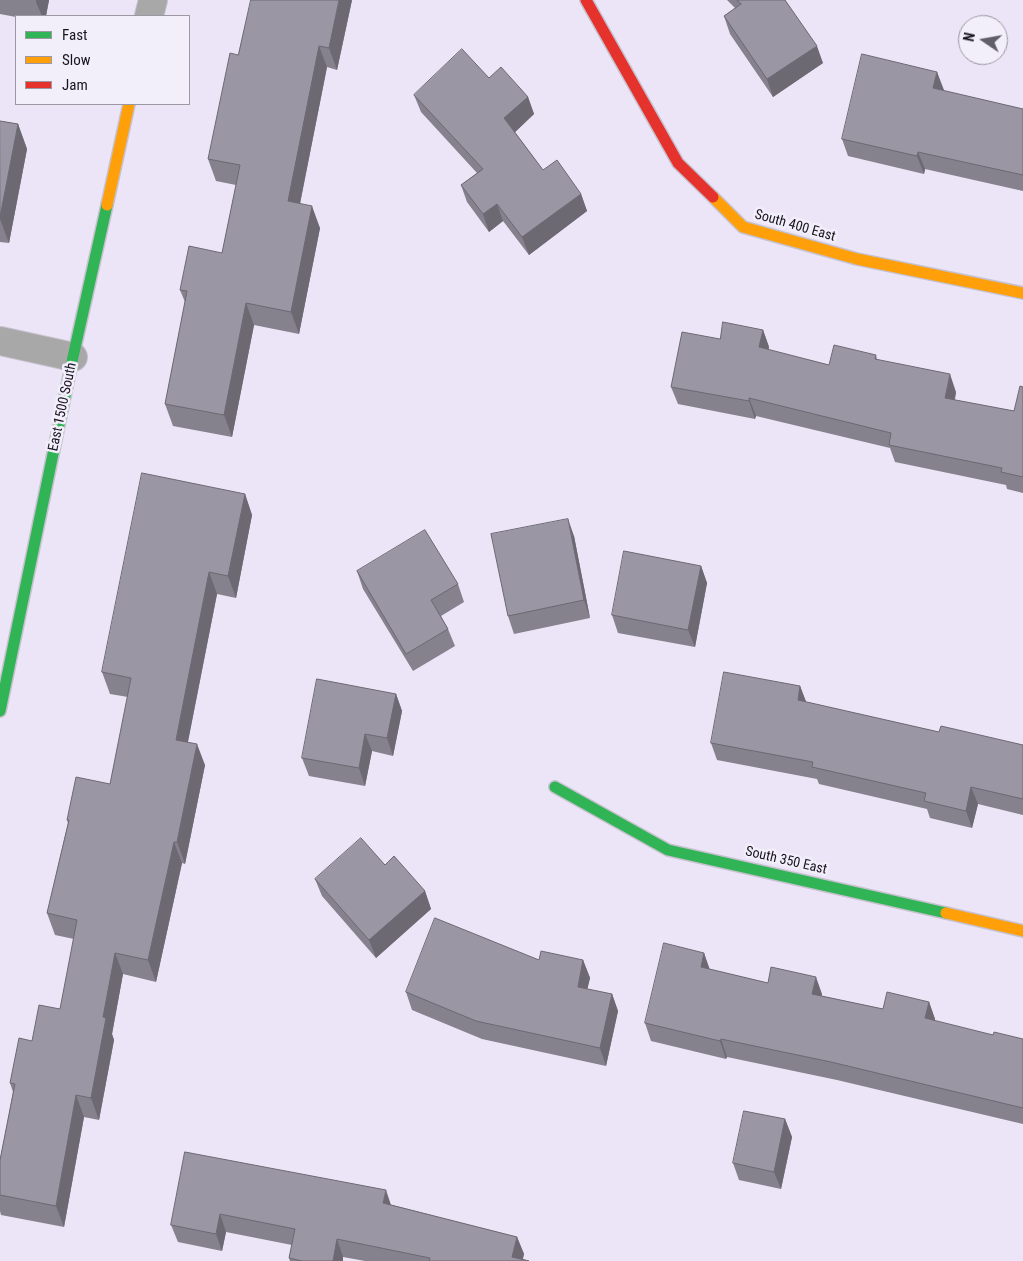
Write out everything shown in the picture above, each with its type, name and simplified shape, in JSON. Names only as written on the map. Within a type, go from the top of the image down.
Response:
[{"type":"street","points":[[149,15],[153,0]]},
{"type":"street","name":"South 400 East","points":[[586,0],[678,163],[743,227],[857,259],[1023,293]]},
{"type":"street","name":"East 1500 South","points":[[0,711],[73,357],[130,105]]},
{"type":"street","points":[[0,341],[73,357]]},
{"type":"street","name":"South 350 East","points":[[556,787],[668,850],[1023,931]]},
{"type":"building","points":[[251,0],[339,0],[329,48],[319,46],[288,201],[312,206],[291,312],[246,303],[224,415],[165,404],[187,291],[180,290],[189,246],[222,253],[240,165],[208,159],[230,53],[238,55]]},
{"type":"building","points":[[737,0],[785,0],[817,46],[767,79],[724,16],[741,4]]},
{"type":"building","points":[[462,49],[489,78],[501,67],[528,97],[504,118],[543,170],[557,160],[581,194],[522,237],[497,204],[483,214],[461,185],[483,169],[414,95]]},
{"type":"building","points":[[862,54],[937,72],[933,88],[1023,109],[1023,175],[918,152],[917,156],[842,139]]},
{"type":"building","points":[[0,121],[18,124],[0,217]]},
{"type":"building","points":[[723,322],[763,330],[759,347],[829,365],[834,345],[876,355],[875,359],[950,374],[945,398],[1014,411],[1020,386],[1023,387],[1023,477],[1001,472],[1002,468],[889,445],[891,433],[749,398],[749,401],[671,387],[682,332],[720,339]]},
{"type":"building","points":[[142,473],[245,494],[228,576],[209,572],[176,740],[197,744],[177,842],[174,842],[148,960],[115,953],[103,1017],[106,1018],[91,1098],[76,1095],[56,1206],[0,1195],[0,1160],[15,1084],[10,1083],[19,1038],[32,1041],[39,1005],[60,1009],[77,920],[47,913],[69,820],[67,820],[76,777],[110,784],[131,678],[102,672]]},
{"type":"building","points":[[568,519],[584,600],[508,616],[491,534]]},
{"type":"building","points":[[425,530],[458,584],[431,600],[448,629],[406,654],[357,571]]},
{"type":"building","points":[[624,551],[701,566],[688,630],[612,615]]},
{"type":"building","points":[[724,672],[800,686],[798,700],[939,732],[941,726],[1023,745],[1023,799],[971,787],[966,811],[924,801],[926,793],[812,767],[813,762],[711,743]]},
{"type":"building","points":[[317,679],[396,694],[387,738],[365,734],[359,768],[302,758]]},
{"type":"building","points":[[361,838],[385,865],[394,856],[425,891],[369,940],[315,879]]},
{"type":"building","points":[[435,918],[539,960],[541,951],[583,960],[578,987],[612,994],[600,1048],[476,1021],[406,992]]},
{"type":"building","points":[[664,943],[704,953],[701,967],[768,983],[771,967],[816,977],[812,994],[883,1009],[887,992],[929,1002],[925,1018],[993,1035],[994,1032],[1023,1039],[1023,1108],[831,1062],[721,1039],[720,1041],[645,1023]]},
{"type":"building","points":[[744,1111],[785,1119],[774,1172],[733,1163]]},
{"type":"building","points":[[185,1152],[386,1190],[383,1203],[517,1237],[512,1257],[529,1261],[429,1261],[430,1258],[337,1239],[333,1261],[302,1261],[289,1258],[295,1229],[220,1214],[216,1234],[171,1225]]},
{"type":"traffic: fast","points":[[0,711],[73,357],[107,205]]},
{"type":"traffic: fast","points":[[555,787],[668,850],[946,913]]},
{"type":"traffic: slow","points":[[107,205],[129,105]]},
{"type":"traffic: slow","points":[[713,197],[743,227],[857,259],[1023,293]]},
{"type":"traffic: slow","points":[[946,913],[1023,931]]},
{"type":"traffic: jam","points":[[586,0],[678,163],[713,197]]}]
